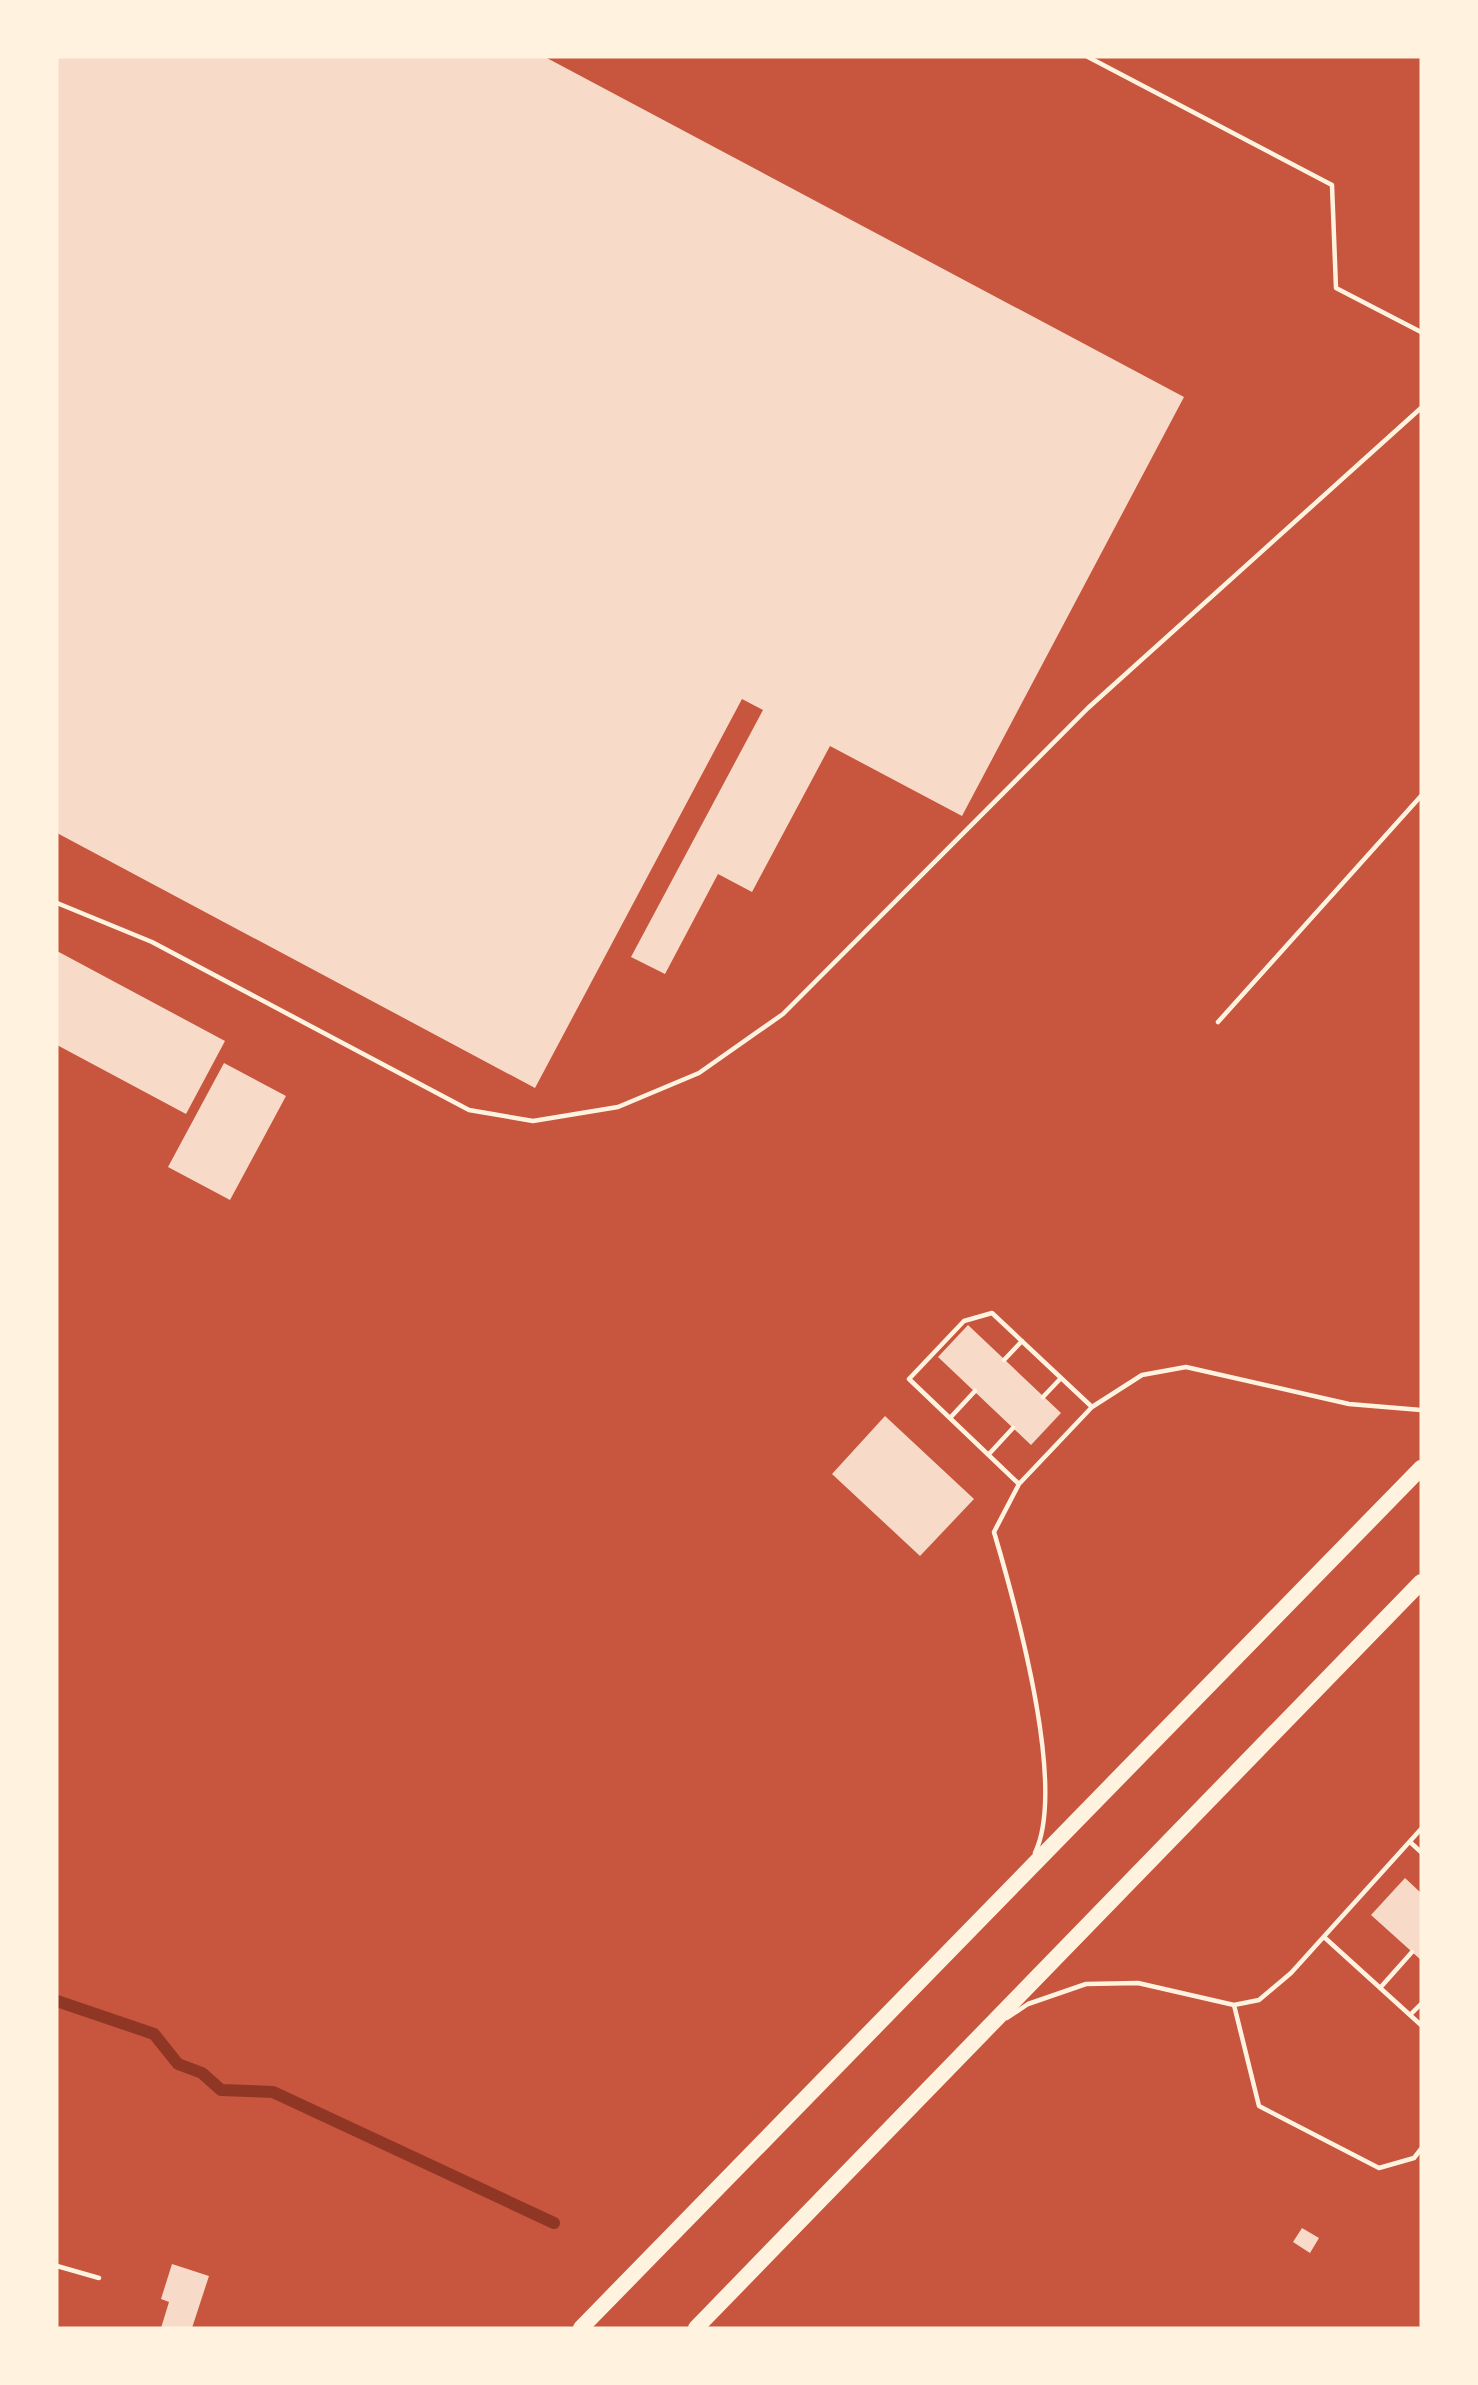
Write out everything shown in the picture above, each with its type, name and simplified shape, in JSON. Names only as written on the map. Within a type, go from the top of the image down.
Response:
[{"type":"highway","points":[[580,2328],[1011,1890],[1421,1468]]},
{"type":"highway","points":[[696,2328],[1421,1582]]},
{"type":"lane","points":[[1088,57],[1332,185],[1336,288],[1421,332]]},
{"type":"lane","points":[[57,903],[152,942],[469,1110],[532,1121],[618,1107],[699,1073],[783,1014],[1088,708],[1421,408]]},
{"type":"lane","points":[[1218,1022],[1421,796]]},
{"type":"lane","points":[[1019,1484],[909,1379],[964,1321],[992,1313],[1092,1407]]},
{"type":"lane","points":[[1004,1360],[1022,1341]]},
{"type":"lane","points":[[1011,1890],[1037,1850],[1045,1806],[1045,1755],[1010,1585],[994,1532],[1019,1484],[1092,1407],[1142,1375],[1186,1367],[1349,1404],[1421,1410]]},
{"type":"lane","points":[[1043,1397],[1061,1378]]},
{"type":"lane","points":[[950,1418],[975,1391]]},
{"type":"lane","points":[[989,1454],[1013,1428]]},
{"type":"lane","points":[[978,2038],[1028,2004],[1086,1984],[1138,1983],[1234,2005],[1259,2000],[1291,1973],[1421,1828]]},
{"type":"lane","points":[[1410,1842],[1421,1852]]},
{"type":"lane","points":[[1324,1937],[1421,2025]]},
{"type":"lane","points":[[1380,1988],[1412,1952]]},
{"type":"lane","points":[[1410,2015],[1421,2004]]},
{"type":"lane","points":[[1234,2005],[1259,2106],[1379,2168],[1414,2158],[1421,2149]]},
{"type":"lane","points":[[57,2266],[99,2278]]},
{"type":"building","points":[[57,57],[545,57],[1184,397],[962,816],[830,746],[752,892],[718,874],[665,974],[631,957],[763,710],[742,699],[535,1088],[57,833]]},
{"type":"building","points":[[57,951],[225,1041],[186,1114],[57,1045]]},
{"type":"building","points":[[224,1063],[286,1096],[230,1200],[168,1167]]},
{"type":"building","points":[[968,1325],[1061,1413],[1031,1445],[938,1357]]},
{"type":"building","points":[[885,1416],[974,1499],[920,1556],[832,1474]]},
{"type":"building","points":[[1405,1878],[1421,1893],[1421,1960],[1371,1915]]},
{"type":"building","points":[[1302,2228],[1319,2238],[1310,2253],[1293,2242]]},
{"type":"building","points":[[172,2264],[209,2276],[192,2328],[161,2328],[169,2302],[161,2299]]},
{"type":"waterway","points":[[57,2001],[154,2034],[178,2064],[202,2073],[221,2090],[273,2092],[554,2223]]}]
